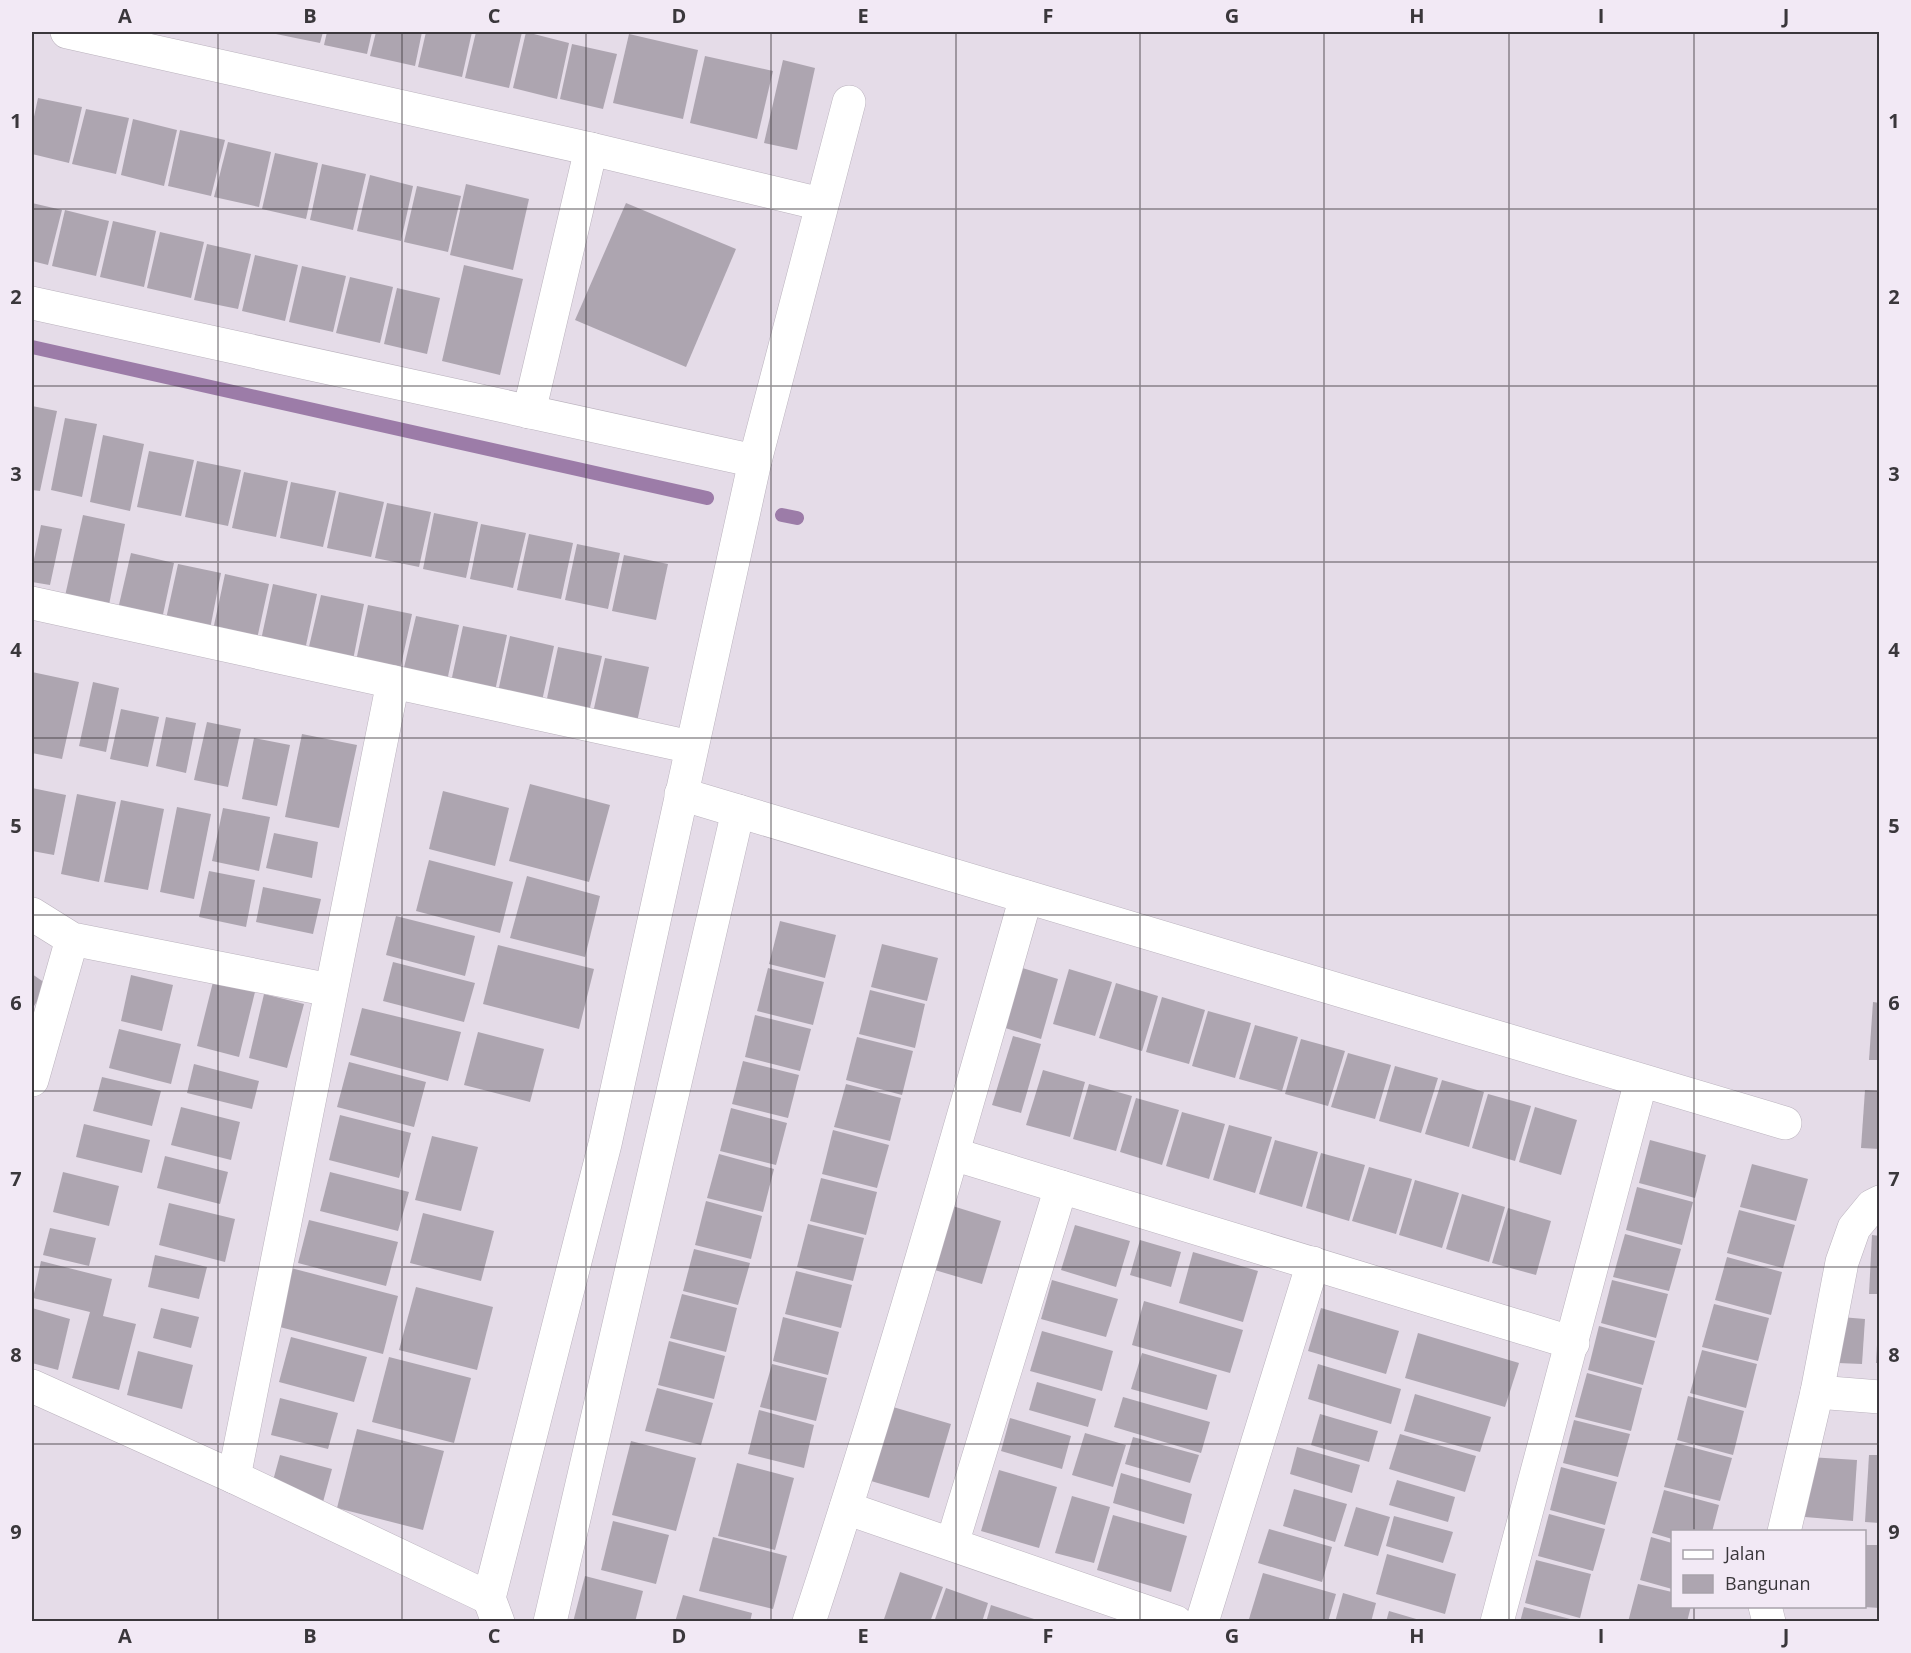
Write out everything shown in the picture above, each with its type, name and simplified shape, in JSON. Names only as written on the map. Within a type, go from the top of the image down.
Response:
[{"type":"street","points":[[67,32],[591,149],[821,204]]},
{"type":"street","points":[[32,1386],[234,1477],[494,1610],[605,1144],[755,461],[849,102]]},
{"type":"street","points":[[529,412],[591,149]]},
{"type":"street","points":[[32,303],[755,461]]},
{"type":"street","points":[[32,603],[691,747]]},
{"type":"street","points":[[234,1477],[393,682]]},
{"type":"street","points":[[681,794],[1785,1123]]},
{"type":"street","points":[[550,1622],[738,811]]},
{"type":"street","points":[[809,1622],[953,1155],[1026,897]]},
{"type":"street","points":[[32,914],[72,939],[330,990]]},
{"type":"street","points":[[32,1080],[72,939]]},
{"type":"street","points":[[1497,1622],[1641,1081]]},
{"type":"street","points":[[953,1155],[1573,1343]]},
{"type":"street","points":[[952,1544],[1061,1187]]},
{"type":"street","points":[[1784,1530],[1817,1392],[1842,1262],[1854,1228],[1872,1206],[1880,1202]]},
{"type":"street","points":[[1202,1622],[1313,1263]]},
{"type":"street","points":[[1817,1392],[1880,1396]]},
{"type":"street","points":[[846,1508],[1176,1622]]},
{"type":"building","points":[[276,32],[323,32],[320,43],[276,34]]},
{"type":"building","points":[[327,32],[372,32],[367,54],[324,45]]},
{"type":"building","points":[[376,32],[422,32],[415,66],[370,56]]},
{"type":"building","points":[[426,32],[472,32],[462,77],[418,67]]},
{"type":"building","points":[[476,32],[522,32],[509,88],[465,78]]},
{"type":"building","points":[[526,32],[569,43],[557,99],[513,88]]},
{"type":"building","points":[[629,34],[698,50],[683,119],[613,103]]},
{"type":"building","points":[[572,44],[617,54],[603,109],[560,99]]},
{"type":"building","points":[[705,56],[773,71],[757,139],[690,123]]},
{"type":"building","points":[[783,60],[815,68],[797,150],[764,143]]},
{"type":"building","points":[[38,98],[82,107],[69,163],[32,154],[32,126]]},
{"type":"building","points":[[86,109],[129,118],[116,174],[72,164]]},
{"type":"building","points":[[133,119],[177,130],[164,186],[121,175]]},
{"type":"building","points":[[180,130],[225,140],[211,196],[168,186]]},
{"type":"building","points":[[228,142],[271,152],[259,207],[214,197]]},
{"type":"building","points":[[275,153],[318,163],[306,219],[262,209]]},
{"type":"building","points":[[322,164],[366,174],[353,230],[310,220]]},
{"type":"building","points":[[370,175],[413,186],[401,241],[357,231]]},
{"type":"building","points":[[466,184],[529,199],[513,270],[450,255]]},
{"type":"building","points":[[417,186],[461,196],[448,252],[404,242]]},
{"type":"building","points":[[32,203],[62,210],[48,265],[32,261]]},
{"type":"building","points":[[626,203],[736,249],[686,367],[575,320]]},
{"type":"building","points":[[65,210],[109,221],[96,276],[52,266]]},
{"type":"building","points":[[113,221],[156,231],[144,287],[100,277]]},
{"type":"building","points":[[160,232],[204,242],[191,298],[147,288]]},
{"type":"building","points":[[207,244],[251,254],[238,309],[194,300]]},
{"type":"building","points":[[255,255],[298,265],[285,321],[242,311]]},
{"type":"building","points":[[464,265],[523,279],[500,375],[442,361]]},
{"type":"building","points":[[302,266],[346,276],[333,332],[289,322]]},
{"type":"building","points":[[350,277],[393,287],[380,343],[336,333]]},
{"type":"building","points":[[397,288],[440,298],[427,354],[384,344]]},
{"type":"building","points":[[32,406],[57,411],[40,491],[32,490]]},
{"type":"building","points":[[65,418],[97,424],[82,497],[51,490]]},
{"type":"building","points":[[103,435],[144,444],[130,511],[90,502]]},
{"type":"building","points":[[149,451],[194,460],[181,516],[137,507]]},
{"type":"building","points":[[197,461],[241,470],[228,526],[185,517]]},
{"type":"building","points":[[244,472],[288,481],[276,537],[232,528]]},
{"type":"building","points":[[291,482],[336,491],[323,547],[280,538]]},
{"type":"building","points":[[339,492],[384,502],[371,557],[327,548]]},
{"type":"building","points":[[387,503],[431,512],[419,567],[375,558]]},
{"type":"building","points":[[434,513],[478,522],[466,578],[423,569]]},
{"type":"building","points":[[83,515],[125,524],[107,615],[63,605]]},
{"type":"building","points":[[481,524],[526,533],[513,588],[470,579]]},
{"type":"building","points":[[41,525],[62,529],[50,585],[32,582],[32,569]]},
{"type":"building","points":[[529,534],[573,543],[561,599],[517,590]]},
{"type":"building","points":[[577,544],[620,553],[608,609],[565,600]]},
{"type":"building","points":[[131,553],[174,563],[162,619],[118,609]]},
{"type":"building","points":[[624,555],[668,564],[656,620],[612,611]]},
{"type":"building","points":[[178,564],[221,573],[210,629],[166,619]]},
{"type":"building","points":[[225,574],[269,584],[257,639],[213,630]]},
{"type":"building","points":[[273,584],[317,594],[305,650],[261,640]]},
{"type":"building","points":[[321,595],[364,604],[353,660],[308,651]]},
{"type":"building","points":[[368,605],[412,614],[400,670],[356,661]]},
{"type":"building","points":[[416,616],[459,625],[447,681],[403,672]]},
{"type":"building","points":[[463,626],[507,635],[495,691],[451,682]]},
{"type":"building","points":[[510,636],[554,646],[542,701],[498,692]]},
{"type":"building","points":[[558,647],[602,656],[589,712],[546,703]]},
{"type":"building","points":[[605,658],[649,667],[637,722],[593,713]]},
{"type":"building","points":[[32,672],[79,682],[62,759],[32,753]]},
{"type":"building","points":[[93,682],[119,688],[106,752],[79,746]]},
{"type":"building","points":[[121,709],[159,717],[148,767],[110,759]]},
{"type":"building","points":[[166,717],[196,723],[186,773],[156,766]]},
{"type":"building","points":[[207,722],[241,729],[228,787],[194,780]]},
{"type":"building","points":[[302,734],[357,745],[339,828],[285,817]]},
{"type":"building","points":[[254,738],[290,745],[277,806],[242,799]]},
{"type":"building","points":[[530,784],[610,805],[589,882],[509,861]]},
{"type":"building","points":[[32,788],[66,795],[54,855],[32,851]]},
{"type":"building","points":[[443,791],[509,808],[495,866],[429,849]]},
{"type":"building","points":[[77,794],[116,802],[99,882],[61,874]]},
{"type":"building","points":[[121,800],[164,809],[148,890],[104,882]]},
{"type":"building","points":[[177,807],[211,814],[194,899],[160,892]]},
{"type":"building","points":[[223,808],[270,817],[259,871],[212,861]]},
{"type":"building","points":[[274,833],[318,842],[312,878],[266,868]]},
{"type":"building","points":[[429,860],[513,882],[500,933],[416,911]]},
{"type":"building","points":[[209,871],[255,880],[246,927],[199,917]]},
{"type":"building","points":[[527,876],[600,896],[585,957],[510,938]]},
{"type":"building","points":[[263,887],[321,899],[313,934],[256,922]]},
{"type":"building","points":[[396,916],[475,936],[465,976],[386,955]]},
{"type":"building","points":[[780,921],[836,935],[825,978],[769,964]]},
{"type":"building","points":[[882,944],[938,958],[927,1001],[871,987]]},
{"type":"building","points":[[498,945],[594,969],[579,1029],[483,1004]]},
{"type":"building","points":[[393,962],[475,983],[464,1022],[383,1001]]},
{"type":"building","points":[[1016,966],[1058,979],[1041,1039],[999,1026]]},
{"type":"building","points":[[768,968],[824,982],[813,1025],[757,1011]]},
{"type":"building","points":[[1069,969],[1112,982],[1095,1036],[1053,1024]]},
{"type":"building","points":[[32,974],[48,985],[32,1009]]},
{"type":"building","points":[[131,975],[173,985],[162,1031],[121,1021]]},
{"type":"building","points":[[213,982],[255,992],[239,1057],[197,1046]]},
{"type":"building","points":[[1116,983],[1158,996],[1142,1051],[1099,1038]]},
{"type":"building","points":[[870,990],[925,1004],[915,1048],[859,1034]]},
{"type":"building","points":[[264,994],[304,1004],[287,1068],[249,1058]]},
{"type":"building","points":[[1162,997],[1205,1010],[1189,1064],[1146,1052]]},
{"type":"building","points":[[1873,1002],[1880,1003],[1880,1060],[1869,1060]]},
{"type":"building","points":[[362,1008],[461,1032],[448,1081],[350,1055]]},
{"type":"building","points":[[1208,1011],[1251,1023],[1235,1078],[1192,1066]]},
{"type":"building","points":[[755,1015],[811,1029],[800,1071],[745,1057]]},
{"type":"building","points":[[1255,1025],[1298,1037],[1282,1091],[1239,1079]]},
{"type":"building","points":[[119,1029],[181,1044],[171,1084],[109,1068]]},
{"type":"building","points":[[478,1032],[544,1049],[530,1102],[464,1085]]},
{"type":"building","points":[[1013,1036],[1041,1044],[1021,1113],[992,1105]]},
{"type":"building","points":[[857,1037],[913,1051],[902,1095],[846,1080]]},
{"type":"building","points":[[1301,1039],[1345,1051],[1328,1106],[1285,1094]]},
{"type":"building","points":[[1348,1053],[1391,1065],[1375,1119],[1331,1107]]},
{"type":"building","points":[[743,1061],[799,1075],[788,1118],[732,1104]]},
{"type":"building","points":[[349,1062],[426,1082],[414,1127],[337,1107]]},
{"type":"building","points":[[194,1064],[259,1081],[252,1109],[187,1093]]},
{"type":"building","points":[[1395,1066],[1438,1078],[1421,1133],[1379,1121]]},
{"type":"building","points":[[1043,1070],[1085,1082],[1070,1137],[1026,1125]]},
{"type":"building","points":[[102,1077],[161,1091],[152,1126],[93,1111]]},
{"type":"building","points":[[1442,1080],[1484,1092],[1469,1147],[1425,1134]]},
{"type":"building","points":[[846,1084],[901,1098],[890,1141],[834,1127]]},
{"type":"building","points":[[1089,1084],[1132,1096],[1116,1151],[1073,1139]]},
{"type":"building","points":[[1865,1090],[1880,1091],[1880,1149],[1861,1148]]},
{"type":"building","points":[[1488,1094],[1531,1106],[1515,1161],[1472,1148]]},
{"type":"building","points":[[1136,1098],[1179,1110],[1162,1165],[1120,1152]]},
{"type":"building","points":[[181,1107],[240,1122],[231,1160],[171,1145]]},
{"type":"building","points":[[1535,1107],[1577,1120],[1561,1175],[1519,1162]]},
{"type":"building","points":[[731,1108],[787,1123],[776,1165],[720,1151]]},
{"type":"building","points":[[1182,1112],[1225,1124],[1209,1179],[1166,1166]]},
{"type":"building","points":[[340,1115],[411,1133],[399,1178],[329,1160]]},
{"type":"building","points":[[84,1124],[150,1140],[142,1173],[76,1157]]},
{"type":"building","points":[[1229,1125],[1272,1137],[1255,1193],[1213,1180]]},
{"type":"building","points":[[833,1130],[889,1145],[877,1188],[822,1174]]},
{"type":"building","points":[[432,1136],[478,1147],[461,1211],[415,1200]]},
{"type":"building","points":[[1275,1140],[1318,1152],[1302,1207],[1259,1194]]},
{"type":"building","points":[[1650,1140],[1706,1155],[1695,1198],[1639,1183]]},
{"type":"building","points":[[1321,1153],[1365,1165],[1349,1221],[1306,1208]]},
{"type":"building","points":[[719,1154],[774,1169],[763,1212],[707,1198]]},
{"type":"building","points":[[165,1156],[228,1172],[220,1204],[157,1188]]},
{"type":"building","points":[[1752,1164],[1808,1179],[1796,1221],[1740,1207]]},
{"type":"building","points":[[1369,1167],[1412,1179],[1396,1234],[1352,1221]]},
{"type":"building","points":[[63,1172],[119,1186],[109,1226],[53,1212]]},
{"type":"building","points":[[330,1172],[409,1192],[398,1231],[320,1211]]},
{"type":"building","points":[[821,1178],[877,1192],[866,1235],[810,1221]]},
{"type":"building","points":[[1415,1180],[1459,1193],[1442,1248],[1399,1235]]},
{"type":"building","points":[[1637,1187],[1693,1202],[1682,1245],[1626,1230]]},
{"type":"building","points":[[1462,1194],[1505,1207],[1489,1262],[1446,1249]]},
{"type":"building","points":[[706,1201],[762,1216],[751,1259],[695,1245]]},
{"type":"building","points":[[169,1203],[235,1219],[225,1262],[159,1245]]},
{"type":"building","points":[[946,1204],[1001,1221],[982,1284],[928,1268]]},
{"type":"building","points":[[1508,1208],[1551,1221],[1536,1275],[1492,1263]]},
{"type":"building","points":[[1739,1210],[1795,1225],[1783,1268],[1727,1253]]},
{"type":"building","points":[[423,1213],[494,1231],[481,1281],[410,1263]]},
{"type":"building","points":[[309,1220],[398,1242],[386,1286],[298,1263]]},
{"type":"building","points":[[808,1224],[864,1238],[853,1281],[797,1267]]},
{"type":"building","points":[[1075,1225],[1130,1241],[1116,1287],[1061,1270]]},
{"type":"building","points":[[50,1228],[96,1238],[89,1266],[43,1255]]},
{"type":"building","points":[[1625,1234],[1681,1249],[1669,1291],[1613,1277]]},
{"type":"building","points":[[1872,1235],[1880,1236],[1880,1294],[1869,1294]]},
{"type":"building","points":[[1140,1240],[1181,1252],[1171,1287],[1130,1275]]},
{"type":"building","points":[[694,1249],[750,1263],[738,1305],[683,1291]]},
{"type":"building","points":[[1193,1252],[1258,1271],[1243,1322],[1179,1303]]},
{"type":"building","points":[[155,1255],[207,1267],[199,1299],[148,1287]]},
{"type":"building","points":[[1727,1257],[1782,1272],[1771,1315],[1715,1300]]},
{"type":"building","points":[[41,1261],[112,1279],[103,1316],[136,1324],[119,1390],[72,1378],[90,1312],[33,1298]]},
{"type":"building","points":[[291,1268],[398,1296],[383,1354],[276,1326]]},
{"type":"building","points":[[796,1271],[852,1285],[841,1328],[785,1314]]},
{"type":"building","points":[[1052,1280],[1118,1299],[1106,1337],[1041,1319]]},
{"type":"building","points":[[1612,1280],[1668,1294],[1656,1338],[1601,1323]]},
{"type":"building","points":[[416,1287],[493,1307],[477,1370],[399,1350]]},
{"type":"building","points":[[682,1294],[737,1308],[726,1352],[670,1338]]},
{"type":"building","points":[[1144,1301],[1243,1330],[1230,1373],[1132,1345]]},
{"type":"building","points":[[1714,1304],[1769,1318],[1758,1361],[1702,1347]]},
{"type":"building","points":[[32,1308],[70,1319],[58,1370],[32,1363]]},
{"type":"building","points":[[161,1308],[199,1317],[191,1348],[153,1338]]},
{"type":"building","points":[[1321,1308],[1399,1331],[1386,1374],[1308,1351]]},
{"type":"building","points":[[783,1317],[839,1332],[828,1375],[773,1361]]},
{"type":"building","points":[[1841,1317],[1865,1319],[1862,1364],[1838,1363]]},
{"type":"building","points":[[1599,1326],[1655,1341],[1643,1385],[1588,1370]]},
{"type":"building","points":[[1878,1327],[1880,1327],[1880,1363],[1876,1363]]},
{"type":"building","points":[[1042,1331],[1113,1351],[1102,1391],[1030,1371]]},
{"type":"building","points":[[1418,1333],[1519,1363],[1505,1407],[1405,1378]]},
{"type":"building","points":[[291,1337],[367,1357],[354,1402],[279,1382]]},
{"type":"building","points":[[669,1341],[725,1356],[714,1399],[658,1385]]},
{"type":"building","points":[[1702,1350],[1757,1364],[1746,1408],[1690,1393]]},
{"type":"building","points":[[138,1351],[193,1365],[182,1409],[127,1395]]},
{"type":"building","points":[[1142,1353],[1217,1375],[1207,1410],[1131,1389]]},
{"type":"building","points":[[389,1357],[471,1378],[454,1443],[372,1422]]},
{"type":"building","points":[[772,1364],[827,1378],[816,1421],[760,1407]]},
{"type":"building","points":[[1318,1364],[1401,1389],[1391,1424],[1308,1399]]},
{"type":"building","points":[[1587,1373],[1642,1388],[1631,1431],[1575,1417]]},
{"type":"building","points":[[1037,1382],[1096,1399],[1088,1427],[1029,1410]]},
{"type":"building","points":[[657,1388],[713,1403],[701,1445],[645,1431]]},
{"type":"building","points":[[1415,1394],[1491,1417],[1480,1452],[1404,1431]]},
{"type":"building","points":[[1688,1396],[1744,1411],[1733,1455],[1677,1440]]},
{"type":"building","points":[[1123,1397],[1210,1422],[1201,1453],[1114,1427]]},
{"type":"building","points":[[280,1398],[338,1413],[328,1449],[271,1435]]},
{"type":"building","points":[[893,1407],[951,1424],[929,1498],[871,1481]]},
{"type":"building","points":[[759,1410],[814,1425],[804,1468],[748,1454]]},
{"type":"building","points":[[1320,1414],[1378,1431],[1369,1462],[1311,1445]]},
{"type":"building","points":[[1010,1418],[1071,1436],[1062,1469],[1001,1451]]},
{"type":"building","points":[[1574,1420],[1630,1434],[1618,1477],[1563,1463]]},
{"type":"building","points":[[357,1429],[444,1451],[423,1530],[337,1508]]},
{"type":"building","points":[[1085,1433],[1126,1445],[1113,1487],[1072,1475]]},
{"type":"building","points":[[1400,1434],[1476,1456],[1465,1492],[1389,1469]]},
{"type":"building","points":[[1133,1437],[1199,1455],[1190,1483],[1125,1464]]},
{"type":"building","points":[[631,1441],[696,1458],[676,1531],[612,1515]]},
{"type":"building","points":[[1676,1443],[1732,1458],[1720,1501],[1664,1487]]},
{"type":"building","points":[[1297,1447],[1360,1465],[1352,1493],[1290,1474]]},
{"type":"building","points":[[280,1455],[332,1469],[323,1502],[271,1488]]},
{"type":"building","points":[[1869,1455],[1880,1455],[1880,1523],[1865,1522]]},
{"type":"building","points":[[1809,1457],[1857,1460],[1853,1521],[1805,1517]]},
{"type":"building","points":[[737,1463],[794,1478],[775,1550],[718,1536]]},
{"type":"building","points":[[1561,1467],[1617,1482],[1605,1525],[1550,1510]]},
{"type":"building","points":[[999,1470],[1057,1487],[1039,1548],[981,1531]]},
{"type":"building","points":[[1121,1473],[1192,1494],[1184,1524],[1113,1503]]},
{"type":"building","points":[[1397,1480],[1455,1497],[1448,1522],[1389,1505]]},
{"type":"building","points":[[1294,1489],[1347,1504],[1335,1542],[1283,1526]]},
{"type":"building","points":[[1664,1490],[1719,1505],[1713,1530],[1671,1530],[1671,1539],[1652,1533]]},
{"type":"building","points":[[1072,1496],[1110,1507],[1094,1563],[1055,1553]]},
{"type":"building","points":[[1356,1507],[1390,1517],[1378,1556],[1344,1546]]},
{"type":"building","points":[[1549,1514],[1605,1529],[1593,1571],[1538,1556]]},
{"type":"building","points":[[1113,1515],[1187,1536],[1171,1592],[1097,1570]]},
{"type":"building","points":[[1394,1516],[1453,1532],[1443,1563],[1386,1546]]},
{"type":"building","points":[[613,1521],[669,1535],[656,1584],[601,1570]]},
{"type":"building","points":[[1269,1529],[1332,1547],[1322,1582],[1258,1563]]},
{"type":"building","points":[[713,1537],[787,1556],[773,1609],[699,1591]]},
{"type":"building","points":[[1651,1537],[1671,1543],[1671,1589],[1640,1580]]},
{"type":"building","points":[[1866,1545],[1880,1545],[1880,1608],[1866,1607]]},
{"type":"building","points":[[1387,1554],[1456,1574],[1445,1614],[1376,1594]]},
{"type":"building","points":[[1536,1560],[1591,1574],[1580,1618],[1525,1603]]},
{"type":"building","points":[[900,1572],[943,1587],[930,1622],[883,1622]]},
{"type":"building","points":[[1263,1573],[1336,1594],[1328,1622],[1259,1622],[1249,1619]]},
{"type":"building","points":[[585,1576],[643,1591],[635,1622],[573,1622]]},
{"type":"building","points":[[1638,1584],[1671,1592],[1671,1608],[1690,1608],[1687,1622],[1628,1622]]},
{"type":"building","points":[[946,1588],[988,1603],[982,1622],[934,1622]]},
{"type":"building","points":[[1343,1593],[1376,1603],[1371,1622],[1335,1622]]},
{"type":"building","points":[[683,1595],[752,1613],[750,1622],[675,1622]]},
{"type":"building","points":[[991,1605],[1034,1619],[1033,1622],[986,1622]]},
{"type":"building","points":[[1524,1607],[1578,1621],[1578,1622],[1520,1622]]},
{"type":"building","points":[[1389,1611],[1423,1621],[1423,1622],[1386,1622]]},
{"type":"waterway","points":[[32,347],[707,498]]},
{"type":"waterway","points":[[782,515],[797,518]]}]
